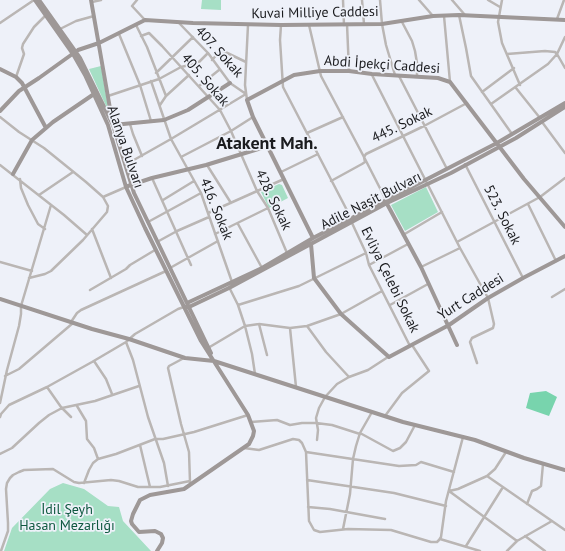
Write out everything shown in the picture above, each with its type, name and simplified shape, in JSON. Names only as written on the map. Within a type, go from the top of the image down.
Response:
[{"type":"street","name":"Alanya Bulvarı","points":[[35,0],[74,53],[110,125],[124,165],[129,186],[148,222],[186,306]]},
{"type":"street","points":[[0,23],[35,0]]},
{"type":"street","name":"Alanya Bulvarı","points":[[39,0],[60,29],[74,53],[110,125],[129,186],[155,250],[168,269]]},
{"type":"street","points":[[101,0],[92,1],[108,96],[110,125],[164,120],[188,110],[230,82]]},
{"type":"street","points":[[0,111],[19,90],[74,53],[84,47],[99,43],[119,34],[145,20],[132,6],[137,0]]},
{"type":"street","points":[[343,0],[349,71]]},
{"type":"street","points":[[362,0],[364,24]]},
{"type":"street","points":[[380,0],[386,45],[397,75],[447,169]]},
{"type":"street","points":[[420,0],[433,16]]},
{"type":"street","points":[[452,0],[465,15]]},
{"type":"street","points":[[488,0],[500,7]]},
{"type":"street","points":[[502,0],[498,22],[502,43],[520,85]]},
{"type":"street","points":[[557,19],[564,0]]},
{"type":"street","points":[[16,77],[24,54],[22,48],[23,44],[34,27],[46,15]]},
{"type":"street","points":[[459,15],[471,76],[512,134]]},
{"type":"street","name":"Kuvai Milliye Caddesi","points":[[145,20],[248,25],[382,24],[433,16],[459,15],[565,20]]},
{"type":"street","points":[[60,29],[76,20],[95,16]]},
{"type":"street","points":[[444,16],[450,82]]},
{"type":"street","name":"407. Sokak","points":[[179,22],[208,53],[219,70],[230,82],[246,94]]},
{"type":"street","points":[[402,22],[412,41],[415,51],[417,77]]},
{"type":"street","points":[[136,25],[147,47],[166,96]]},
{"type":"street","points":[[248,25],[244,85],[247,100],[253,117],[313,238]]},
{"type":"street","name":"Evliya Çelebi Sokak","points":[[281,25],[280,40],[283,87],[351,221],[366,253],[369,265],[382,291],[411,345],[429,371],[402,393],[385,416]]},
{"type":"street","points":[[309,25],[320,72],[421,267],[457,344]]},
{"type":"street","name":"405. Sokak","points":[[142,36],[149,33],[220,110],[231,131],[240,154]]},
{"type":"street","points":[[119,34],[140,86],[151,122]]},
{"type":"street","points":[[156,73],[193,37]]},
{"type":"street","points":[[491,104],[516,88],[548,64],[557,54],[565,37]]},
{"type":"street","points":[[212,60],[221,50],[246,62]]},
{"type":"street","points":[[506,54],[545,50],[554,52],[557,54],[565,68]]},
{"type":"street","points":[[108,96],[140,86],[159,79],[181,68],[198,63],[208,53]]},
{"type":"street","points":[[0,68],[16,77],[24,87],[46,128]]},
{"type":"street","points":[[482,92],[514,68]]},
{"type":"street","points":[[199,86],[219,70]]},
{"type":"street","name":"Abdi İpekçi Caddesi","points":[[247,100],[294,75],[320,72],[349,71],[438,78],[450,82],[524,179],[565,227]]},
{"type":"street","points":[[372,74],[460,248],[488,298],[494,328],[472,338],[470,342],[477,364]]},
{"type":"street","points":[[159,105],[166,96],[189,75]]},
{"type":"street","name":"416. Sokak","points":[[151,81],[171,139],[201,192],[218,241],[230,285],[245,326],[255,374]]},
{"type":"street","points":[[516,88],[565,154]]},
{"type":"street","points":[[13,174],[32,140],[46,128],[94,94]]},
{"type":"street","points":[[124,165],[142,156],[246,94]]},
{"type":"street","name":"445. Sokak","points":[[331,181],[365,162],[364,157],[366,154],[467,103]]},
{"type":"street","name":"Adile Naşit Bulvarı","points":[[499,145],[512,134],[541,120],[565,103]]},
{"type":"street","name":"Adile Naşit Bulvarı","points":[[186,306],[230,285],[387,202],[427,183],[499,145],[565,107]]},
{"type":"street","points":[[307,133],[343,116]]},
{"type":"street","points":[[181,157],[231,131],[253,117]]},
{"type":"street","points":[[0,118],[32,140],[103,197],[109,210],[87,235],[51,271],[30,278]]},
{"type":"street","points":[[130,124],[142,156]]},
{"type":"street","points":[[103,197],[152,178],[206,165],[268,146]]},
{"type":"street","name":"428. Sokak","points":[[240,154],[257,191],[268,208],[287,254]]},
{"type":"street","points":[[281,172],[318,154]]},
{"type":"street","name":"Adile Naşit Bulvarı","points":[[427,183],[447,169],[465,162]]},
{"type":"street","name":"523. Sokak","points":[[465,162],[523,278]]},
{"type":"street","points":[[0,165],[39,194],[87,235]]},
{"type":"street","points":[[206,165],[231,203]]},
{"type":"street","points":[[39,194],[73,172]]},
{"type":"street","points":[[152,178],[191,265]]},
{"type":"street","points":[[458,242],[540,197],[565,178]]},
{"type":"street","points":[[20,179],[21,188],[28,205],[38,224],[45,229]]},
{"type":"street","points":[[208,213],[284,179]]},
{"type":"street","points":[[163,200],[194,181]]},
{"type":"street","points":[[148,222],[201,192]]},
{"type":"street","points":[[528,204],[557,261]]},
{"type":"street","points":[[0,403],[5,376],[19,326],[21,306],[51,205]]},
{"type":"street","points":[[215,234],[268,208]]},
{"type":"street","points":[[403,234],[442,212]]},
{"type":"street","points":[[157,242],[177,231],[209,217]]},
{"type":"street","name":"Adile Naşit Bulvarı","points":[[230,285],[313,238],[351,221]]},
{"type":"street","points":[[238,224],[262,268]]},
{"type":"street","points":[[92,229],[111,278]]},
{"type":"street","points":[[5,376],[19,369],[35,354],[60,336],[72,323],[77,313],[81,310],[168,269],[218,241]]},
{"type":"street","points":[[310,244],[314,278],[341,314],[389,357],[368,370],[349,376],[337,384],[325,397],[316,418],[318,430],[317,440]]},
{"type":"street","points":[[369,265],[408,244]]},
{"type":"street","points":[[421,267],[460,248]]},
{"type":"street","points":[[90,290],[126,270],[130,265],[155,250]]},
{"type":"street","points":[[238,305],[299,286],[366,253]]},
{"type":"street","name":"Yurt Caddesi","points":[[389,357],[449,325],[488,298],[565,256]]},
{"type":"street","points":[[0,262],[32,271]]},
{"type":"street","points":[[390,305],[428,284]]},
{"type":"street","points":[[552,297],[565,289]]},
{"type":"street","points":[[208,348],[245,326],[259,324],[290,328],[307,326],[341,314],[382,291]]},
{"type":"street","points":[[0,299],[184,358],[214,361],[385,416],[481,442],[506,452],[565,470]]},
{"type":"street","points":[[1,416],[9,405],[47,387],[94,361],[128,341],[135,334],[178,309],[186,306]]},
{"type":"street","points":[[186,306],[214,361]]},
{"type":"street","points":[[157,551],[162,543],[161,534],[155,531],[139,532],[132,524],[131,521],[138,504],[144,497],[150,495],[184,489],[249,444],[254,431],[248,415],[201,341],[186,306]]},
{"type":"street","points":[[259,324],[267,355]]},
{"type":"street","points":[[307,326],[326,352],[349,376]]},
{"type":"street","points":[[290,328],[296,388]]},
{"type":"street","points":[[128,341],[148,418],[164,463],[168,486]]},
{"type":"street","points":[[184,358],[168,368],[184,434],[187,440],[191,483]]},
{"type":"street","points":[[94,361],[106,379],[112,394]]},
{"type":"street","points":[[0,454],[12,448],[49,415],[62,408],[95,401],[112,394],[140,386]]},
{"type":"street","points":[[47,387],[62,408],[71,417]]},
{"type":"street","points":[[77,406],[86,420],[87,439],[94,448],[98,459]]},
{"type":"street","points":[[0,410],[1,416]]},
{"type":"street","points":[[343,529],[353,459],[360,433],[373,412]]},
{"type":"street","points":[[84,483],[93,463],[98,459],[116,454],[155,439],[163,439],[184,434],[248,415]]},
{"type":"street","points":[[251,422],[277,420],[290,426],[302,423],[332,425],[360,433],[393,451],[400,448],[406,442],[415,425]]},
{"type":"street","points":[[440,539],[449,492],[463,437]]},
{"type":"street","points":[[244,448],[259,450],[293,439],[299,440],[302,443],[306,452],[309,521],[314,530],[320,532],[343,529],[391,530],[431,542],[437,542],[440,539],[480,551]]},
{"type":"street","points":[[140,445],[150,487]]},
{"type":"street","points":[[306,452],[398,466],[416,465],[421,462],[454,472]]},
{"type":"street","points":[[449,492],[458,490],[487,476],[495,469],[506,452]]},
{"type":"street","points":[[528,504],[532,491],[541,486],[543,464]]},
{"type":"street","points":[[1,551],[8,531],[7,483],[13,475],[24,470],[53,469],[74,482],[84,483],[112,480],[138,487],[150,487],[191,483]]},
{"type":"street","points":[[487,476],[565,530]]},
{"type":"street","points":[[307,480],[394,493],[446,506]]},
{"type":"street","points":[[466,546],[503,487]]},
{"type":"street","points":[[449,492],[517,541]]},
{"type":"street","points":[[308,507],[385,519]]},
{"type":"street","points":[[507,551],[517,541],[552,521]]},
{"type":"street","points":[[525,536],[546,551]]},
{"type":"green space","points":[[202,0],[221,0],[221,10],[201,9]]},
{"type":"green space","points":[[101,66],[108,107],[107,108],[89,69]]},
{"type":"green space","points":[[279,184],[282,185],[288,198],[269,208],[261,192]]},
{"type":"green space","points":[[426,187],[438,212],[405,231],[391,205]]},
{"type":"green space","points":[[546,391],[557,397],[549,416],[526,408],[530,393]]},
{"type":"green space","name":"İdil Şeyh Hasan Mezarlığı","points":[[63,483],[84,489],[108,506],[119,507],[123,521],[151,551],[4,551],[12,528],[50,489]]},
{"type":"district","name":"Atakent Mah.","points":[[267,144]]}]
